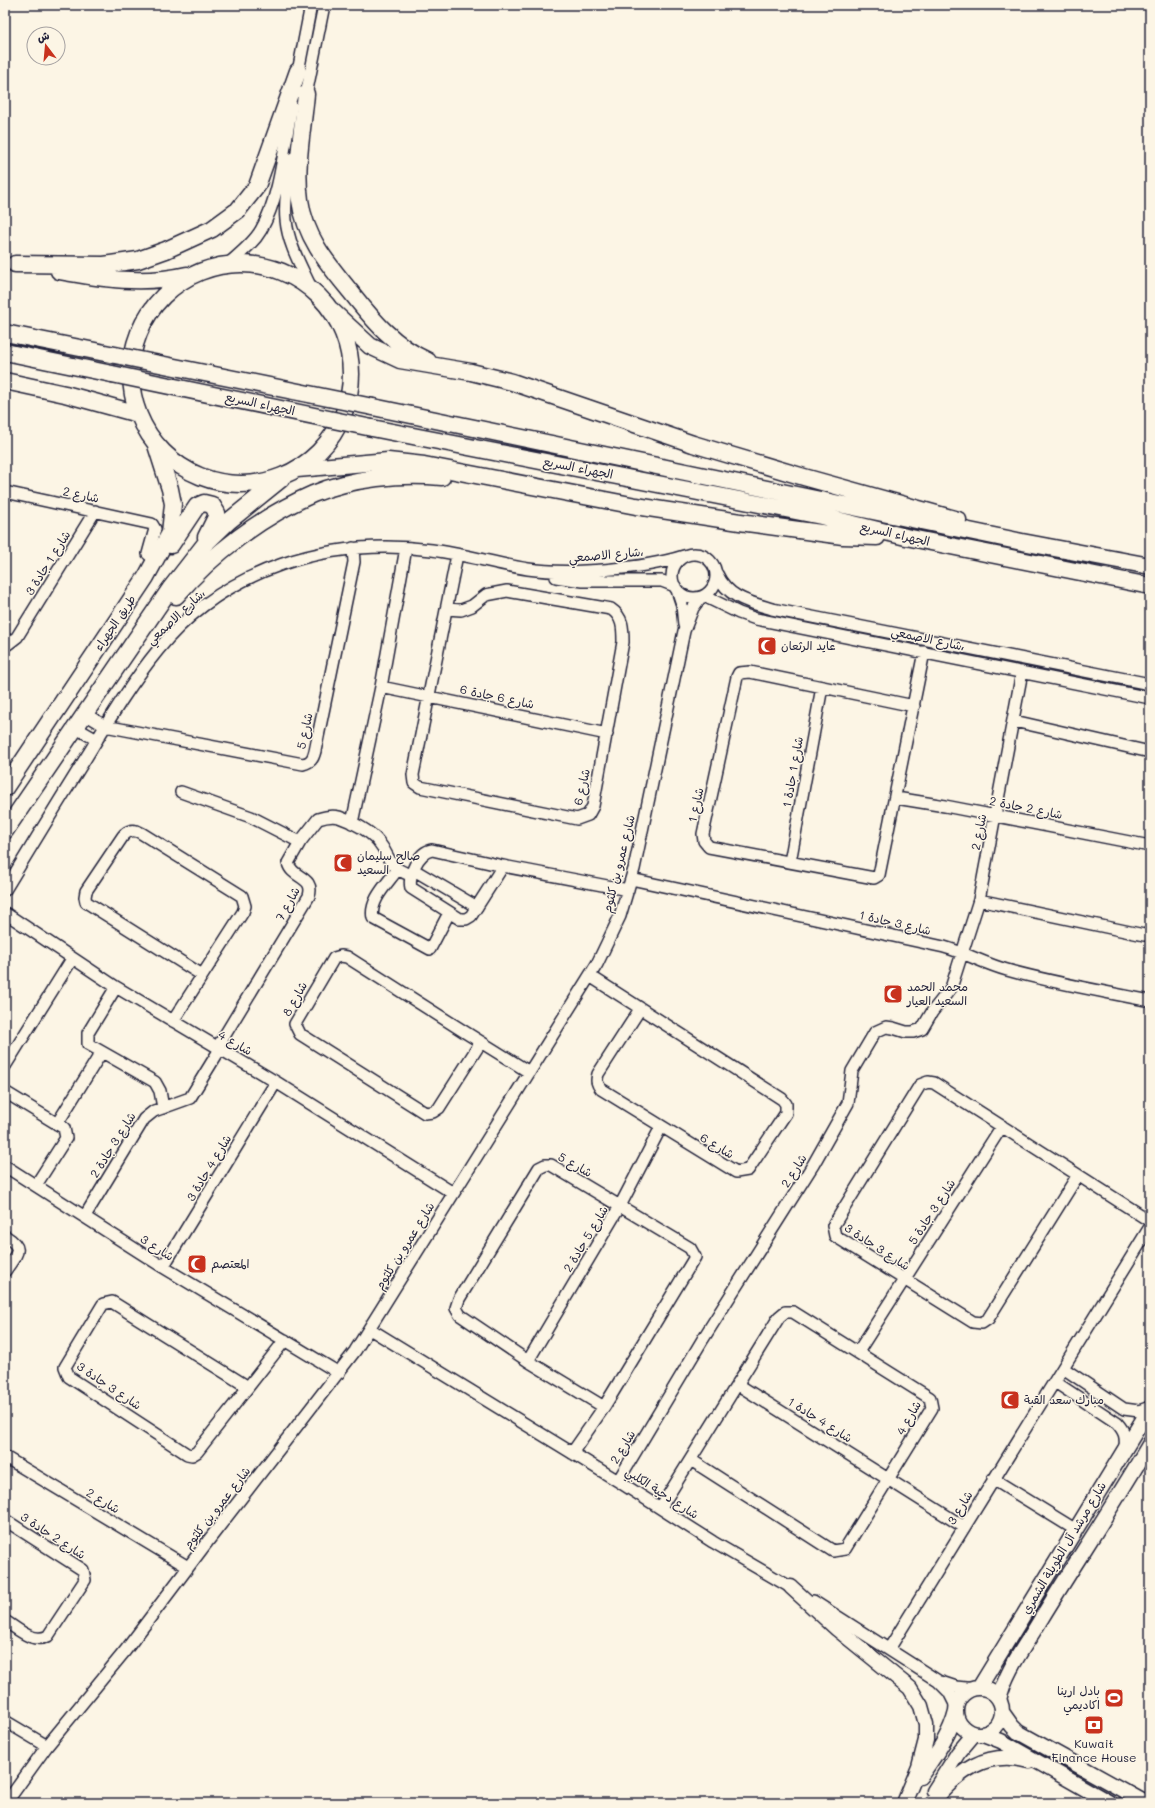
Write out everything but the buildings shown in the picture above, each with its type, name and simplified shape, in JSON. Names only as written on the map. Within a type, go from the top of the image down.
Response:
[{"type":"highway","points":[[10,263],[104,265],[138,260],[166,250],[212,229],[238,210],[257,186],[298,70]]},
{"type":"highway","points":[[306,94],[298,186],[302,213],[311,238],[326,262],[386,334],[423,358],[450,368]]},
{"type":"highway","points":[[10,263],[84,276],[158,281],[227,265],[247,264],[266,267],[285,273],[312,290],[330,310],[361,339],[380,352],[411,363],[450,368],[512,382],[693,444],[840,488],[935,513],[1022,542]]},
{"type":"highway","points":[[200,272],[185,279],[170,290],[156,304],[145,320],[137,338],[132,357],[131,376],[133,396],[138,414],[155,443],[181,466],[198,475],[216,481],[235,484],[254,483],[272,479],[293,470],[388,461],[424,465],[636,506],[764,526],[843,536],[906,537]]},
{"type":"highway","points":[[170,589],[205,544],[229,521],[293,470],[316,454],[335,430],[348,402],[351,371],[350,356],[340,326],[330,310]]},
{"type":"highway","name":"الجهراء السريع","points":[[5,333],[373,407],[1022,542],[1150,566]]},
{"type":"highway","name":"الجهراء السريع","points":[[5,352],[372,428],[821,516],[906,537],[1150,586]]},
{"type":"highway","points":[[5,381],[65,394],[138,414]]},
{"type":"highway","name":"طريق الجهراء","points":[[5,788],[146,577],[170,533],[173,504],[170,488],[155,443]]},
{"type":"highway","points":[[124,658],[181,590],[205,566],[245,534],[286,508],[313,494],[367,480],[430,475],[513,483]]},
{"type":"highway","points":[[5,831],[124,658],[215,519],[217,513],[212,505],[204,503],[197,506],[146,577]]},
{"type":"main road","name":"شارع مرشد آل الطويلة الشمري","points":[[977,1688],[1150,1408]]},
{"type":"main road","name":"شارع مرشد آل الطويلة الشمري","points":[[1001,1706],[1005,1679],[1058,1591],[1106,1519],[1150,1443]]},
{"type":"main road","points":[[1058,1591],[1052,1592],[1050,1586],[1071,1550],[1076,1530]]},
{"type":"main road","points":[[791,1587],[837,1629],[910,1688],[921,1706],[925,1720],[926,1740],[919,1767],[904,1803]]},
{"type":"main road","points":[[904,1803],[947,1736],[953,1723],[956,1709],[963,1695],[977,1688],[989,1690],[1001,1706],[1012,1726],[1018,1732],[1040,1742],[1146,1803]]},
{"type":"main road","points":[[927,1803],[949,1766],[966,1742],[996,1726],[1001,1706]]},
{"type":"main road","points":[[956,1709],[961,1726],[967,1731],[1001,1741],[1110,1803]]},
{"type":"main road","points":[[932,1803],[957,1775],[980,1763],[997,1758],[1010,1758],[1021,1759],[1042,1765]]},
{"type":"street","points":[[227,265],[255,239],[266,219],[277,187],[311,5]]},
{"type":"street","points":[[312,290],[292,244],[286,220],[287,194],[324,5]]},
{"type":"street","name":"شارع 2","points":[[5,492],[152,524],[155,529],[148,554],[156,560]]},
{"type":"street","name":"شارع 1 جادة 3","points":[[5,643],[8,644],[17,637],[95,511]]},
{"type":"street","name":"شارع الاصمعي،","points":[[5,890],[105,726],[141,671],[159,648],[198,611],[217,596],[239,582],[270,568],[324,552],[353,548],[378,547],[432,550],[529,569],[551,576],[583,581],[658,580],[669,582],[675,587]]},
{"type":"street","name":"شارع 5","points":[[105,726],[302,764],[311,760],[315,751],[354,562],[353,548]]},
{"type":"street","points":[[352,823],[381,687],[406,548]]},
{"type":"street","points":[[698,554],[705,556],[715,567],[717,574],[716,583],[711,591],[703,596],[687,597],[675,587],[672,573],[678,561],[684,556],[698,554]]},
{"type":"street","name":"شارع 6","points":[[446,609],[461,610],[472,606],[486,595],[507,591],[611,609],[618,613],[622,622],[623,642],[607,734],[593,806],[590,813],[580,818],[420,787],[414,783],[413,776],[428,695],[457,555]]},
{"type":"street","name":"شارع الاصمعي،","points":[[529,569],[569,572],[607,569],[665,562],[684,556]]},
{"type":"street","name":"شارع الاصمعي،","points":[[717,574],[723,586],[734,596],[772,608],[1150,684]]},
{"type":"street","name":"شارع عمرو بن كلثوم","points":[[675,587],[682,605],[684,630]]},
{"type":"street","name":"شارع الاصمعي،","points":[[703,596],[739,613],[756,619],[1150,698]]},
{"type":"street","name":"شارع عمرو بن كلثوم","points":[[6,1803],[47,1746],[125,1651],[188,1567],[339,1373],[370,1329],[453,1193],[590,976],[620,916],[628,890],[684,630],[693,608],[703,596]]},
{"type":"street","name":"شارع 1","points":[[914,706],[750,672],[739,673],[703,834],[704,841],[709,847],[874,878],[877,877],[881,872],[914,706],[924,652]]},
{"type":"street","name":"شارع 2","points":[[618,1480],[703,1339],[813,1165],[848,1103],[852,1071],[875,1032],[886,1027],[906,1032],[913,1032],[922,1029],[932,1012],[950,988],[979,900],[1014,721],[1022,672]]},
{"type":"street","name":"شارع 1 جادة 1","points":[[790,862],[822,686]]},
{"type":"street","name":"شارع 6 جادة 6","points":[[381,687],[428,695],[607,734]]},
{"type":"street","points":[[85,714],[105,726]]},
{"type":"street","points":[[1014,721],[1150,752]]},
{"type":"street","points":[[76,728],[97,740]]},
{"type":"street","points":[[181,792],[251,816],[300,842]]},
{"type":"street","name":"شارع 2 جادة 2","points":[[896,798],[1150,846]]},
{"type":"street","name":"شارع 7","points":[[219,1048],[309,896],[311,888],[309,883],[293,872],[288,863],[300,842],[318,819],[332,816],[339,817],[352,823],[378,841],[389,861],[397,870]]},
{"type":"street","points":[[173,1021],[244,912],[244,899],[141,832],[134,830],[128,832],[123,836],[86,891],[86,902],[202,975]]},
{"type":"street","points":[[503,866],[471,916],[466,919],[460,919],[449,913],[410,888],[412,872],[423,855],[432,850],[503,866],[628,890]]},
{"type":"street","points":[[449,913],[430,949],[373,918],[372,910],[374,904],[397,870],[412,872],[477,907]]},
{"type":"street","name":"شارع 3 جادة 1","points":[[631,879],[962,952],[975,960],[1008,970],[1150,1001]]},
{"type":"street","points":[[979,900],[1144,935],[1150,933]]},
{"type":"street","name":"شارع 4","points":[[5,913],[116,987],[276,1082],[453,1193]]},
{"type":"street","name":"شارع 8","points":[[481,1042],[439,1108],[433,1112],[425,1113],[300,1034],[295,1024],[334,958],[341,956],[347,957],[529,1072]]},
{"type":"street","points":[[5,1066],[72,959]]},
{"type":"street","name":"شارع 6","points":[[590,976],[640,1008],[782,1099],[786,1108],[786,1113],[750,1168],[742,1173],[736,1172],[601,1089],[597,1082],[598,1074],[640,1008]]},
{"type":"street","points":[[116,987],[87,1038],[88,1044],[101,1053],[155,1082],[160,1091],[163,1108]]},
{"type":"street","name":"شارع 3 جادة 2","points":[[85,1216],[144,1119],[154,1111],[190,1098],[219,1048]]},
{"type":"street","points":[[57,1124],[101,1053]]},
{"type":"street","name":"شارع 4 جادة 3","points":[[163,1267],[276,1082]]},
{"type":"street","name":"شارع 3 جادة 3","points":[[1078,1175],[985,1322],[982,1323],[973,1322],[835,1236],[832,1230],[833,1226],[920,1085],[928,1082],[934,1083],[1002,1126],[1150,1221]]},
{"type":"street","points":[[5,1092],[64,1128],[66,1138],[36,1185]]},
{"type":"street","name":"شارع 3 جادة 5","points":[[858,1352],[1002,1126]]},
{"type":"street","name":"شارع 5 جادة 2","points":[[528,1361],[620,1206],[661,1127]]},
{"type":"street","name":"شارع 5","points":[[572,1453],[604,1407],[695,1257],[690,1248],[620,1206],[551,1165],[542,1166],[459,1299],[456,1308],[460,1315],[528,1361],[604,1407]]},
{"type":"street","name":"شارع 3","points":[[5,1166],[163,1267],[339,1373]]},
{"type":"street","name":"شارع 3","points":[[889,1649],[1150,1227]]},
{"type":"street","points":[[5,1236],[15,1242],[18,1248],[5,1271]]},
{"type":"street","name":"شارع 3 جادة 3","points":[[248,1387],[112,1302],[103,1304],[65,1367],[70,1377],[190,1455],[197,1452],[285,1340]]},
{"type":"street","name":"شارع 4","points":[[660,1507],[691,1460],[779,1317],[785,1312],[793,1312],[858,1352],[930,1398],[932,1403],[932,1408],[845,1549],[833,1551],[691,1460]]},
{"type":"street","name":"شارع دحية الكلبي","points":[[370,1329],[618,1480],[712,1542],[791,1587],[889,1649],[938,1681],[949,1692],[956,1709]]},
{"type":"street","points":[[1063,1368],[1124,1409],[1139,1411],[1150,1408]]},
{"type":"street","points":[[1055,1382],[1117,1424],[1126,1437],[1125,1448]]},
{"type":"street","name":"شارع 4 جادة 1","points":[[737,1384],[964,1527]]},
{"type":"street","name":"شارع 2","points":[[5,1457],[188,1567]]},
{"type":"street","points":[[993,1479],[1076,1530]]},
{"type":"street","name":"شارع 2 جادة 3","points":[[5,1520],[83,1570],[85,1580],[48,1636],[44,1638],[34,1638],[5,1621]]},
{"type":"street","name":"شارع دحية الكلبي","points":[[938,1681],[956,1687],[977,1688]]},
{"type":"street","points":[[5,1721],[47,1746]]},
{"type":"place","name":"عايد الرثعان","points":[[767,646]]},
{"type":"place","name":"صالح سليمان السعيد","points":[[343,863]]},
{"type":"place","name":"محمد الحمد السعيد العيار","points":[[893,994]]},
{"type":"place","name":"المعتصم","points":[[197,1264]]},
{"type":"place","name":"مبارك سعد القبة","points":[[1010,1400]]},
{"type":"place","name":"بادل ارينا اكاديمي","points":[[1114,1698]]},
{"type":"place","name":"Kuwait Finance House","points":[[1094,1725]]}]
